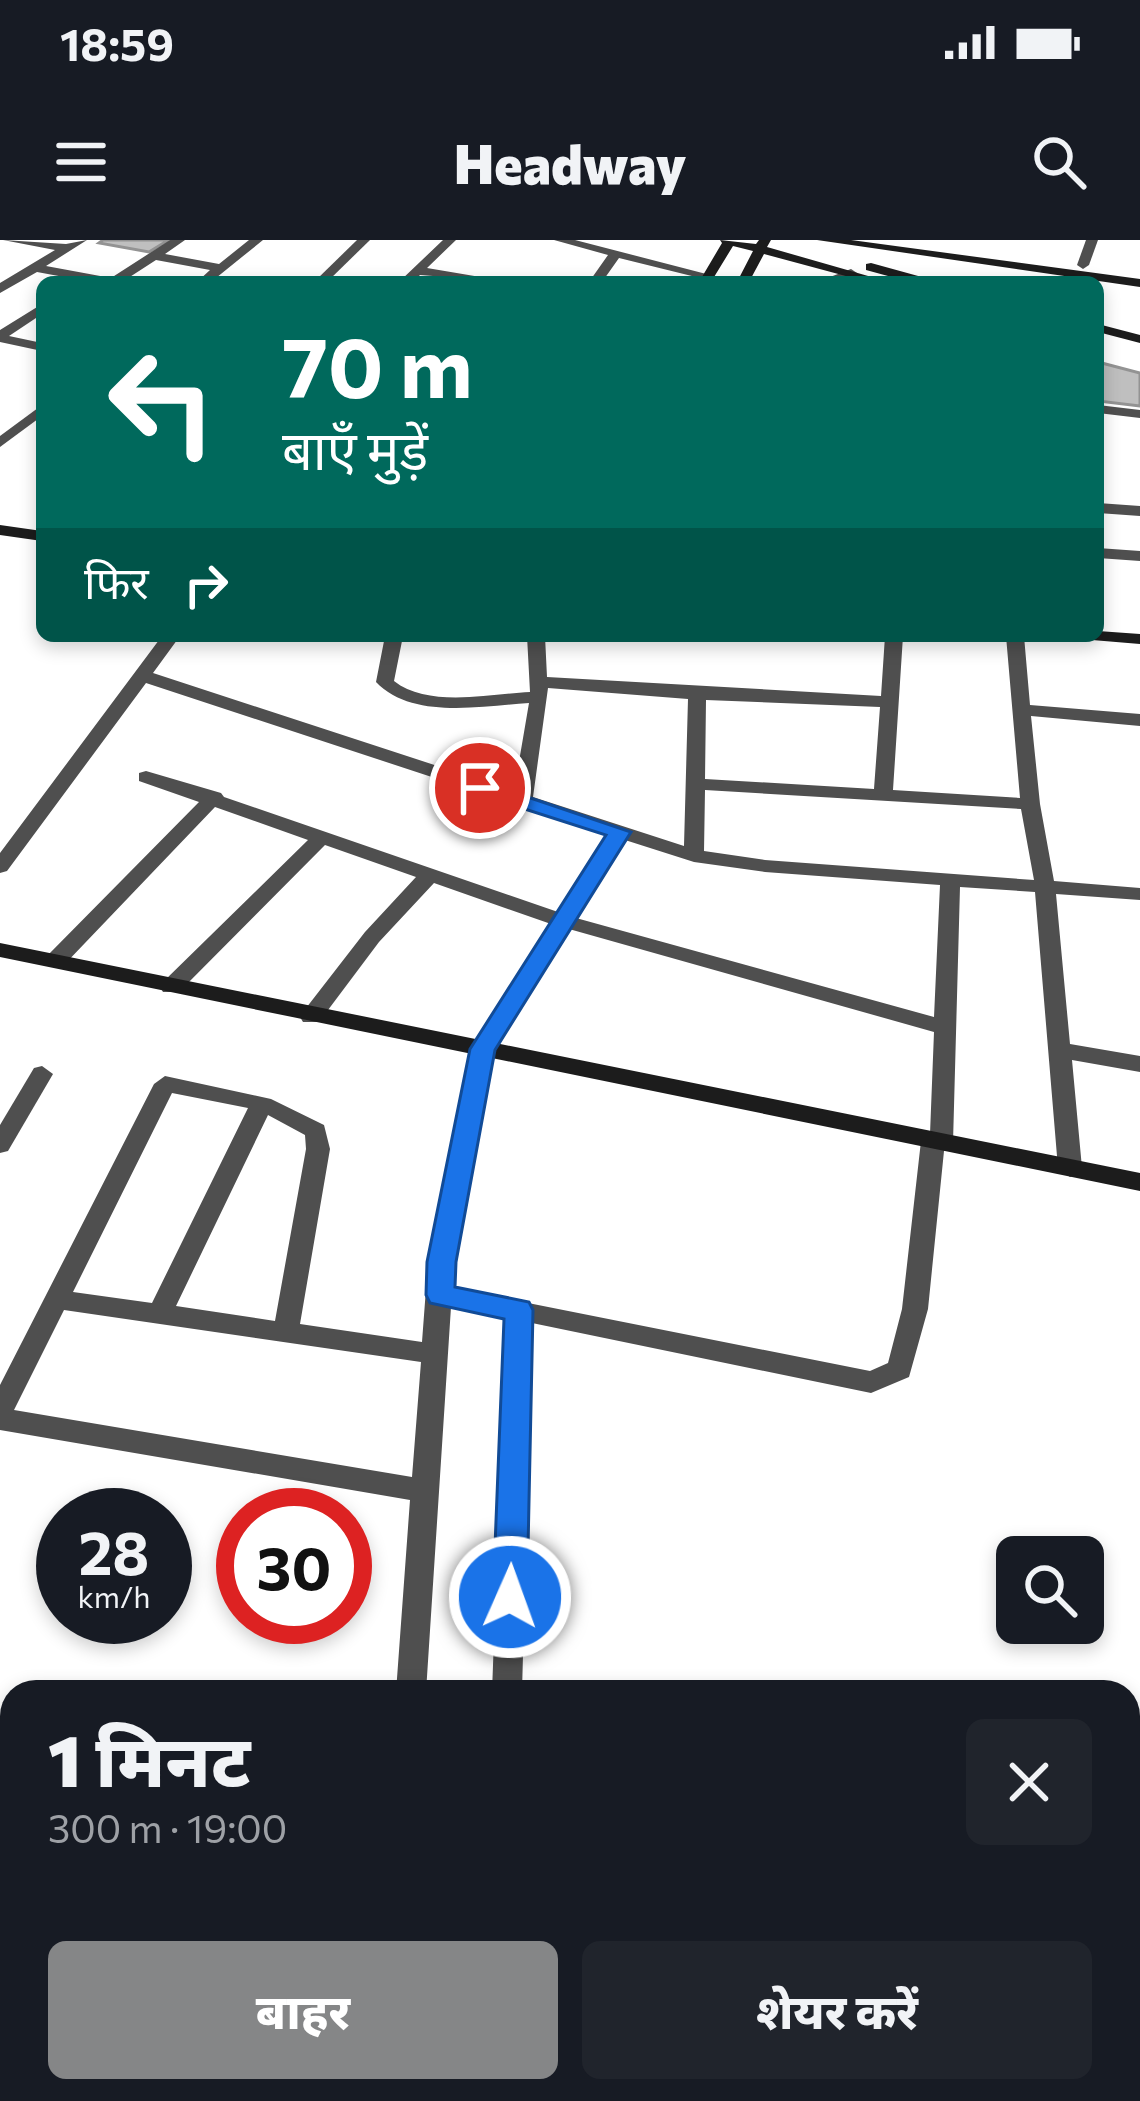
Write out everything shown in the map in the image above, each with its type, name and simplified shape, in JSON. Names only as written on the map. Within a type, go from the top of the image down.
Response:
[{"type":"street","points":[[0,289],[81,240]]},
{"type":"street","points":[[123,276],[179,240]]},
{"type":"street","points":[[211,276],[257,240]]},
{"type":"street","points":[[326,276],[363,240]]},
{"type":"street","points":[[412,276],[450,240]]},
{"type":"street","points":[[560,240],[696,276]]},
{"type":"street","points":[[709,276],[728,240],[765,243],[893,276]]},
{"type":"street","points":[[824,240],[1087,276]]},
{"type":"street","points":[[1083,266],[1092,240]]},
{"type":"street","points":[[0,249],[11,241],[67,248]]},
{"type":"street","points":[[746,276],[765,243]]},
{"type":"street","points":[[839,276],[885,249]]},
{"type":"street","points":[[599,276],[615,255]]},
{"type":"street","points":[[942,257],[974,255],[1140,272]]},
{"type":"street","points":[[154,256],[221,268]]},
{"type":"street","points":[[34,268],[80,276]]},
{"type":"street","points":[[857,269],[872,276]]},
{"type":"street","points":[[418,271],[457,276]]},
{"type":"street","points":[[1104,278],[1140,283]]},
{"type":"street","points":[[0,300],[36,307]]},
{"type":"street","points":[[0,337],[36,312]]},
{"type":"street","points":[[1104,330],[1140,339]]},
{"type":"street","points":[[0,337],[36,346]]},
{"type":"street","points":[[1104,340],[1140,350]]},
{"type":"street","points":[[1104,410],[1140,414]]},
{"type":"street","points":[[0,443],[31,413]]},
{"type":"street","points":[[1104,508],[1140,511]]},
{"type":"street","points":[[0,530],[36,533]]},
{"type":"street","points":[[1104,554],[1140,556]]},
{"type":"street","points":[[1104,623],[1140,626]]},
{"type":"street","points":[[1104,636],[1140,639]]},
{"type":"street","points":[[0,867],[166,642]]},
{"type":"street","points":[[393,642],[385,682],[394,694],[418,700],[540,689],[889,702]]},
{"type":"street","points":[[522,802],[540,689],[536,642]]},
{"type":"street","points":[[883,792],[894,642]]},
{"type":"street","points":[[1015,642],[1030,804],[1046,886],[1070,1168]]},
{"type":"street","points":[[140,676],[694,856],[764,866],[1140,895]]},
{"type":"street","points":[[694,856],[697,694]]},
{"type":"street","points":[[1021,710],[1140,720]]},
{"type":"street","points":[[146,777],[560,920],[943,1027]]},
{"type":"street","points":[[696,784],[1030,804]]},
{"type":"street","points":[[55,961],[214,797]]},
{"type":"street","points":[[413,1680],[441,1262],[482,1049],[620,832]]},
{"type":"street","points":[[171,987],[323,836]]},
{"type":"street","points":[[311,1016],[372,937],[430,875]]},
{"type":"street","points":[[440,1295],[871,1382],[900,1370],[915,1309],[937,1142],[950,878]]},
{"type":"street","points":[[0,950],[1140,1182]]},
{"type":"street","points":[[1060,1050],[1140,1064]]},
{"type":"street","points":[[0,1145],[42,1074]]},
{"type":"street","points":[[286,1332],[318,1149],[316,1131],[295,1116],[261,1105],[165,1084],[0,1415],[426,1491]]},
{"type":"street","points":[[159,1314],[261,1105]]},
{"type":"street","points":[[56,1299],[436,1354]]},
{"type":"street","points":[[507,1680],[519,1310]]},
{"type":"building","points":[[167,241],[149,252],[99,243]]},
{"type":"building","points":[[1104,364],[1140,373],[1140,406],[1104,402]]},
{"type":"route","points":[[480,788],[620,832],[482,1049],[441,1262],[440,1295],[519,1310],[510,1597]]}]
